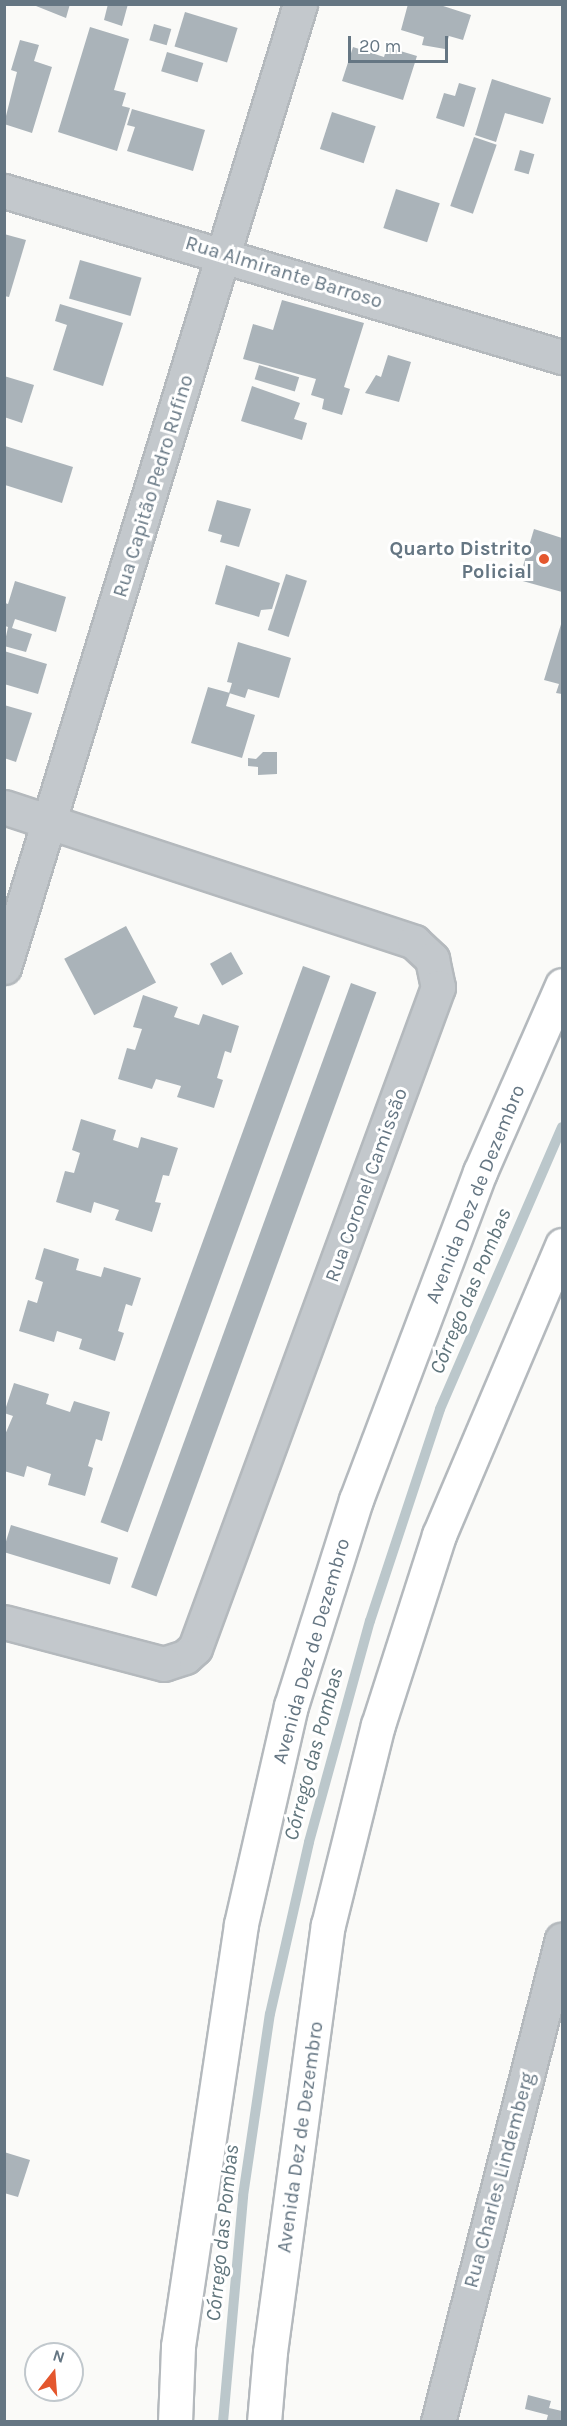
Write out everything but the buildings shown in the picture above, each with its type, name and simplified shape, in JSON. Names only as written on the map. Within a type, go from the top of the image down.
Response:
[{"type":"highway","name":"Avenida Dez de Dezembro","points":[[175,2421],[178,2346],[241,1924],[291,1706],[356,1500],[480,1172],[562,985]]},
{"type":"highway","name":"Avenida Dez de Dezembro","points":[[264,2421],[270,2352],[328,1925],[378,1725],[439,1535],[562,1245]]},
{"type":"street","name":"Rua Capitão Pedro Rufino","points":[[4,967],[300,4]]},
{"type":"street","name":"Rua Almirante Barroso","points":[[4,191],[224,253],[562,357]]},
{"type":"street","name":"Rua Coronel Camissão","points":[[4,807],[414,942],[432,959],[438,987],[195,1648],[185,1658],[164,1664],[4,1622]]},
{"type":"street","name":"Rua Charles Lindemberg","points":[[438,2421],[562,1940]]},
{"type":"waterway","name":"Córrego das Pombas","points":[[223,2422],[243,2196],[270,2014],[309,1842],[370,1621],[440,1409],[562,1127]]},
{"type":"place","name":"Quarto Distrito Policial","points":[[544,559]]}]
